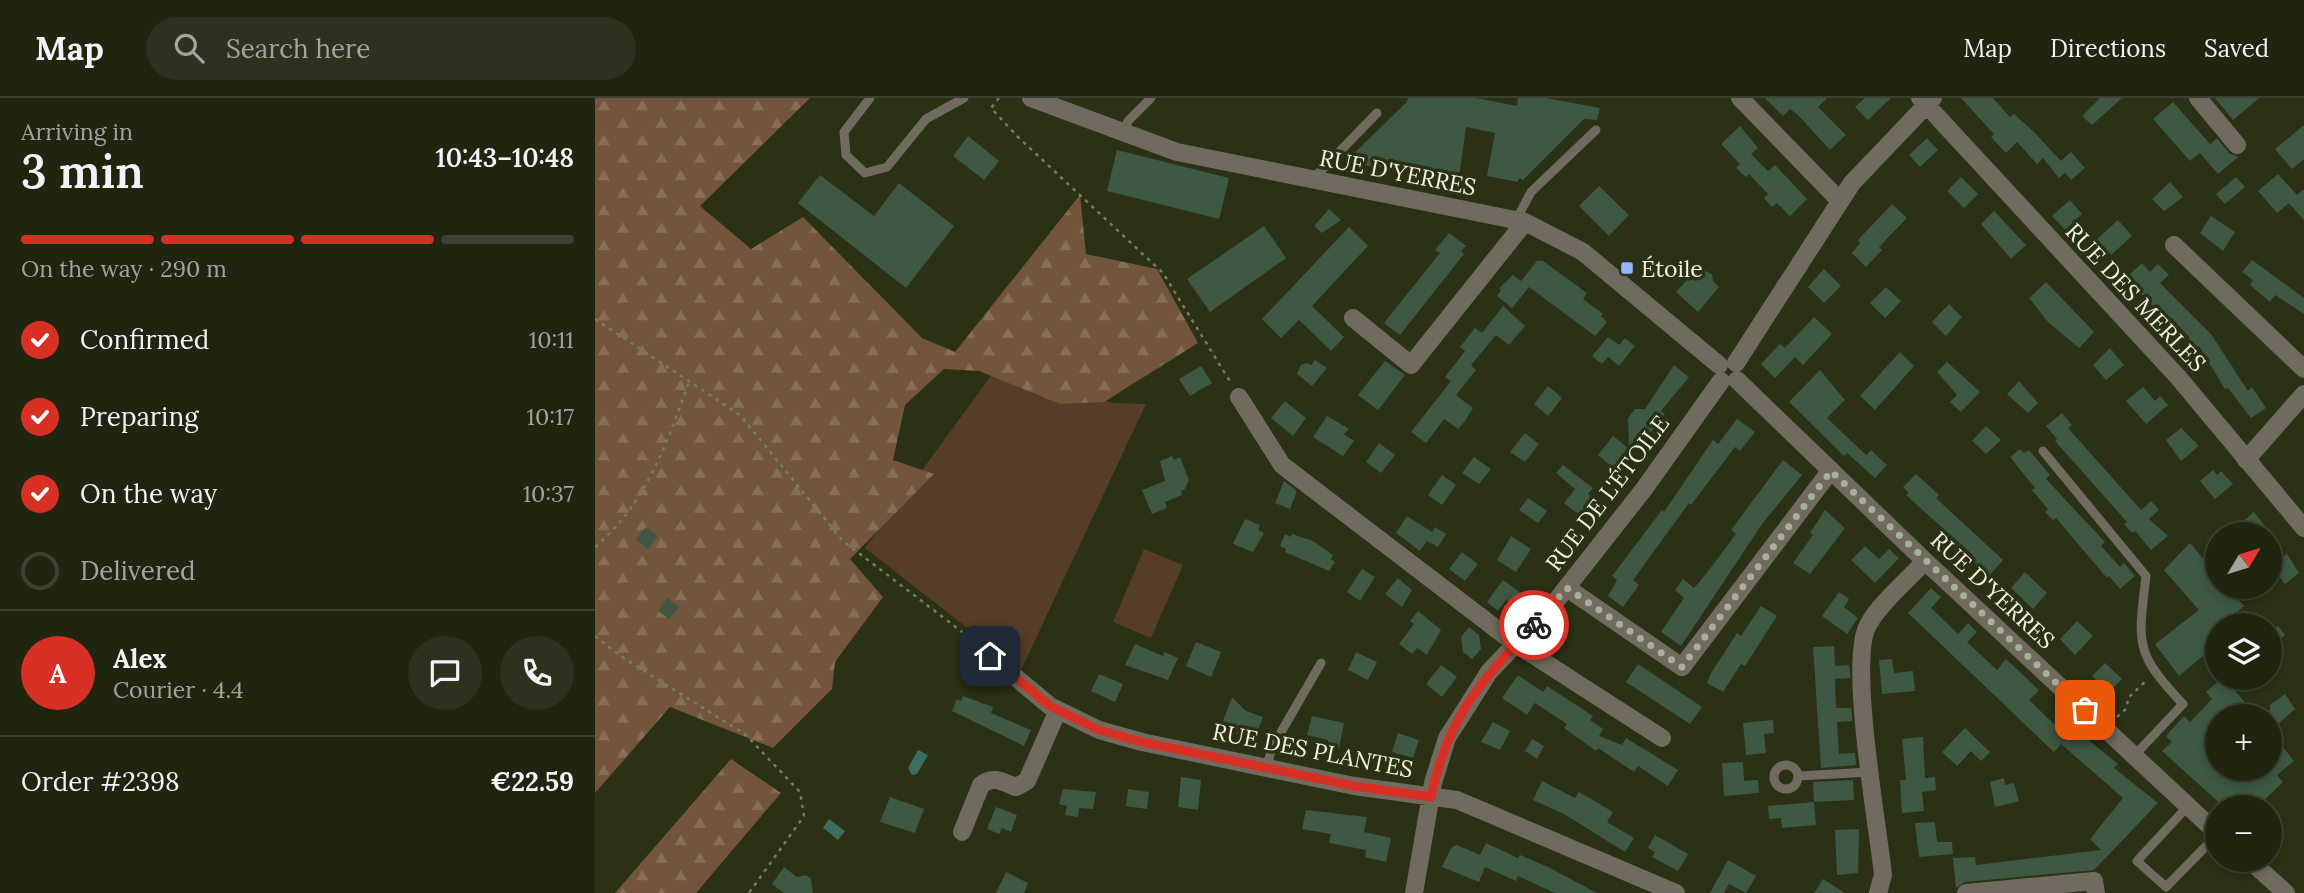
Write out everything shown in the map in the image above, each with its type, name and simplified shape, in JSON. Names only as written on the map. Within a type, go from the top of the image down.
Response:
[{"type":"street","name":"RUE D'YERRES","points":[[1031,98],[1177,152],[1520,221],[1583,252],[1728,373],[2205,822]]},
{"type":"street","points":[[1740,98],[1840,201]]},
{"type":"street","points":[[2198,98],[2237,145]]},
{"type":"street","name":"RUE DE L'ÉTOILE","points":[[1414,893],[1431,797],[1447,738],[1489,672],[1567,588],[1644,488],[1728,373],[1852,183],[1926,100]]},
{"type":"street","name":"RUE DES MERLES","points":[[1926,100],[2178,377],[2304,528]]},
{"type":"street","points":[[1353,318],[1411,365],[1520,221]]},
{"type":"street","points":[[2174,245],[2304,369]]},
{"type":"street","points":[[2246,460],[2304,394]]},
{"type":"street","points":[[1240,398],[1282,465],[1517,644],[1662,738]]},
{"type":"street","points":[[1567,588],[1682,667],[1831,471]]},
{"type":"street","points":[[1878,893],[1883,875],[1870,772],[1860,647],[1868,625],[1925,561]]},
{"type":"street","name":"RUE DES PLANTES","points":[[990,656],[1058,710],[1099,730],[1142,742],[1354,786],[1457,800],[1676,893]]},
{"type":"street","points":[[961,832],[986,781],[998,780],[1016,787],[1027,781],[1058,710]]},
{"type":"street","points":[[2263,872],[2286,893]]},
{"type":"street","points":[[1966,893],[2094,881],[2096,893]]},
{"type":"lane","points":[[870,98],[844,132],[846,155],[865,173],[887,167],[926,119],[964,98]]},
{"type":"lane","points":[[1125,133],[1128,121],[1151,98]]},
{"type":"lane","points":[[1313,180],[1377,113]]},
{"type":"lane","points":[[1520,221],[1531,192],[1596,130]]},
{"type":"lane","points":[[2043,451],[2146,576],[2139,638],[2154,673],[2183,704],[2134,756]]},
{"type":"lane","points":[[1266,768],[1273,746],[1321,663]]},
{"type":"lane","points":[[1798,776],[1870,772]]},
{"type":"lane","points":[[2188,806],[2137,861],[2166,887],[2205,846]]},
{"type":"path","points":[[999,98],[991,108],[1018,137],[1163,273],[1240,398]]},
{"type":"path","points":[[595,318],[740,415],[843,541],[969,635],[990,656]]},
{"type":"path","points":[[595,547],[615,530],[641,496],[669,438],[689,382]]},
{"type":"path","points":[[595,636],[619,655],[746,735],[800,792],[804,816],[749,893]]},
{"type":"path","points":[[2106,729],[2127,708],[2128,698],[2154,673]]},
{"type":"shaded area","points":[[1001,362],[1113,403],[1146,404],[1021,670],[865,548]]},
{"type":"shaded area","points":[[1144,549],[1183,565],[1151,638],[1113,622]]},
{"type":"green space","points":[[595,98],[810,98],[700,206],[751,249],[803,217],[922,338],[955,352],[1080,195],[1086,254],[1157,269],[1198,343],[1104,402],[1060,404],[979,371],[944,369],[905,405],[893,460],[934,474],[850,559],[883,597],[835,662],[832,689],[773,748],[670,707],[595,793]]},
{"type":"green space","points":[[731,759],[781,793],[696,893],[615,893]]},
{"type":"water","points":[[918,750],[928,755],[917,774],[912,775],[908,768]]},
{"type":"water","points":[[829,819],[845,831],[838,840],[823,828]]},
{"type":"building","points":[[1408,98],[1476,98],[1517,106],[1518,98],[1546,98],[1600,108],[1597,120],[1584,119],[1523,180],[1520,178],[1517,182],[1487,176],[1495,133],[1466,127],[1458,184],[1431,179],[1431,176],[1345,162]]},
{"type":"building","points":[[1765,98],[1827,98],[1818,107],[1846,135],[1830,150],[1798,115],[1790,109],[1783,116]]},
{"type":"building","points":[[1865,98],[1891,98],[1868,120],[1855,107]]},
{"type":"building","points":[[1961,98],[1993,98],[2010,117],[2014,114],[2034,132],[2061,161],[2071,152],[2085,168],[2071,180],[2065,173],[2059,178],[2043,158],[2037,164],[2017,142],[2006,153],[1991,137],[1994,134]]},
{"type":"building","points":[[2100,98],[2122,98],[2092,125],[2082,116]]},
{"type":"building","points":[[2215,98],[2259,98],[2233,120]]},
{"type":"building","points":[[2173,102],[2210,144],[2217,138],[2229,153],[2238,157],[2218,174],[2200,153],[2190,161],[2153,119]]},
{"type":"building","points":[[2304,125],[2304,159],[2292,169],[2275,149]]},
{"type":"building","points":[[1740,126],[1758,148],[1751,154],[1768,171],[1775,165],[1807,199],[1790,216],[1777,203],[1772,207],[1764,198],[1768,194],[1749,174],[1746,177],[1736,168],[1740,164],[1721,144]]},
{"type":"building","points":[[968,136],[999,161],[984,180],[953,156]]},
{"type":"building","points":[[1927,138],[1938,150],[1920,167],[1909,155]]},
{"type":"building","points":[[1117,150],[1229,178],[1219,219],[1107,191]]},
{"type":"building","points":[[2278,174],[2297,195],[2304,189],[2304,220],[2289,203],[2277,213],[2258,191]]},
{"type":"building","points":[[820,175],[874,216],[899,183],[954,226],[906,288],[798,203]]},
{"type":"building","points":[[1961,177],[1978,194],[1964,208],[1947,191]]},
{"type":"building","points":[[2236,177],[2245,187],[2225,204],[2216,194]]},
{"type":"building","points":[[2170,182],[2183,197],[2164,211],[2152,199]]},
{"type":"building","points":[[1599,186],[1629,215],[1609,236],[1579,206]]},
{"type":"building","points":[[2070,200],[2082,214],[2065,230],[2052,216]]},
{"type":"building","points":[[1892,204],[1907,218],[1879,247],[1882,250],[1866,267],[1852,253],[1860,243],[1858,240]]},
{"type":"building","points":[[1329,209],[1341,220],[1322,233],[1314,226]]},
{"type":"building","points":[[1994,211],[2026,245],[2011,259],[1981,224]]},
{"type":"building","points":[[2211,216],[2235,232],[2223,251],[2200,233]]},
{"type":"building","points":[[2118,220],[2132,236],[2111,255],[2097,239]]},
{"type":"building","points":[[1264,226],[1286,258],[1210,312],[1187,279]]},
{"type":"building","points":[[1349,227],[1368,246],[1312,306],[1344,337],[1331,351],[1299,320],[1281,338],[1262,319]]},
{"type":"building","points":[[1449,233],[1466,246],[1461,251],[1464,254],[1400,335],[1384,323],[1440,253],[1435,250]]},
{"type":"building","points":[[2252,260],[2304,298],[2304,314],[2275,295],[2270,302],[2250,285],[2253,280],[2242,272]]},
{"type":"building","points":[[1537,261],[1543,261],[1587,293],[1583,299],[1603,314],[1601,316],[1607,322],[1595,336],[1521,281]]},
{"type":"building","points":[[2142,263],[2150,272],[2158,264],[2169,275],[2160,283],[2211,334],[2248,391],[2252,387],[2266,408],[2251,418],[2228,388],[2225,389],[2199,346],[2194,350],[2187,341],[2190,338],[2171,317],[2167,321],[2126,278]]},
{"type":"building","points":[[1698,268],[1712,274],[1713,281],[1719,287],[1698,312],[1676,292]]},
{"type":"building","points":[[1824,269],[1841,286],[1824,303],[1808,287]]},
{"type":"building","points":[[1513,275],[1529,287],[1512,308],[1497,296],[1501,290],[1499,288]]},
{"type":"building","points":[[2046,282],[2094,332],[2079,348],[2048,322],[2029,298]]},
{"type":"building","points":[[1886,287],[1901,301],[1885,318],[1870,303]]},
{"type":"building","points":[[1949,304],[1962,317],[1946,336],[1932,322]]},
{"type":"building","points":[[1503,306],[1525,326],[1509,345],[1496,335],[1471,365],[1476,370],[1456,395],[1473,408],[1465,421],[1458,429],[1444,419],[1426,443],[1411,432],[1451,381],[1445,377],[1465,351],[1460,347],[1475,328],[1482,333]]},
{"type":"building","points":[[1814,317],[1832,334],[1803,365],[1795,357],[1775,378],[1761,364],[1780,344],[1785,348]]},
{"type":"building","points":[[1608,337],[1619,345],[1625,338],[1635,346],[1619,366],[1608,357],[1602,364],[1592,356]]},
{"type":"building","points":[[2110,348],[2124,365],[2106,380],[2093,365]]},
{"type":"building","points":[[1900,352],[1914,366],[1875,410],[1860,396]]},
{"type":"building","points":[[1315,360],[1327,368],[1312,386],[1297,374],[1301,365],[1311,365]]},
{"type":"building","points":[[1385,361],[1405,375],[1378,410],[1358,395]]},
{"type":"building","points":[[1947,362],[1980,392],[1961,412],[1950,402],[1957,395],[1937,372]]},
{"type":"building","points":[[1674,365],[1689,377],[1661,411],[1665,414],[1648,436],[1642,431],[1629,448],[1628,418],[1635,409],[1645,409]]},
{"type":"building","points":[[1201,366],[1212,383],[1190,396],[1179,379]]},
{"type":"building","points":[[1820,370],[1845,400],[1827,418],[1866,455],[1871,450],[1887,465],[1875,478],[1847,453],[1844,456],[1789,402]]},
{"type":"building","points":[[2019,381],[2038,403],[2028,413],[2007,394]]},
{"type":"building","points":[[1548,386],[1562,398],[1548,416],[1534,404]]},
{"type":"building","points":[[2143,387],[2155,401],[2160,396],[2168,405],[2146,424],[2126,401]]},
{"type":"building","points":[[1285,401],[1306,418],[1293,436],[1271,418]]},
{"type":"building","points":[[2062,413],[2072,425],[2068,428],[2141,510],[2151,501],[2159,510],[2149,519],[2168,536],[2151,550],[2135,531],[2132,533],[2124,524],[2127,522],[2055,441],[2057,439],[2046,426]]},
{"type":"building","points":[[1327,416],[1349,429],[1344,434],[1354,441],[1343,456],[1313,437]]},
{"type":"building","points":[[1737,419],[1755,432],[1740,451],[1735,447],[1691,505],[1689,503],[1633,580],[1639,585],[1623,607],[1608,596],[1617,580],[1612,576],[1662,510],[1664,512],[1713,440],[1718,444]]},
{"type":"building","points":[[1986,426],[2001,440],[1986,454],[1972,441]]},
{"type":"building","points":[[2181,428],[2199,446],[2181,461],[2166,440]]},
{"type":"building","points":[[1525,433],[1539,444],[1525,462],[1510,452]]},
{"type":"building","points":[[1613,436],[1628,448],[1613,468],[1598,455]]},
{"type":"building","points":[[1379,443],[1395,455],[1381,473],[1366,462]]},
{"type":"building","points":[[2020,449],[2024,453],[2029,450],[2050,475],[2046,479],[2105,542],[2101,546],[2120,567],[2124,563],[2135,576],[2120,589],[2109,576],[2107,578],[2056,518],[2053,520],[2045,512],[2048,509],[2032,490],[2035,488],[2010,457]]},
{"type":"building","points":[[1172,456],[1174,460],[1180,457],[1189,480],[1181,491],[1182,495],[1165,502],[1167,508],[1152,514],[1142,490],[1165,481],[1160,461]]},
{"type":"building","points":[[1474,457],[1491,469],[1479,484],[1462,473]]},
{"type":"building","points":[[1783,460],[1802,475],[1762,524],[1681,646],[1661,632],[1684,598],[1675,590],[1683,579],[1694,588],[1706,574],[1736,534],[1731,530]]},
{"type":"building","points":[[1563,465],[1593,488],[1588,494],[1594,499],[1581,516],[1564,503],[1575,489],[1556,473]]},
{"type":"building","points":[[2213,470],[2217,475],[2221,471],[2233,484],[2215,499],[2200,481]]},
{"type":"building","points":[[1916,474],[1939,495],[1936,498],[2003,560],[1989,576],[1970,558],[1973,555],[1906,495],[1909,493],[1903,487]]},
{"type":"building","points":[[1442,475],[1456,485],[1442,505],[1428,495]]},
{"type":"building","points":[[1284,481],[1297,491],[1290,509],[1275,503]]},
{"type":"building","points":[[1528,498],[1547,511],[1538,523],[1519,510]]},
{"type":"building","points":[[1825,510],[1845,528],[1810,574],[1793,563],[1813,535],[1810,533]]},
{"type":"building","points":[[2254,512],[2262,522],[2242,522]]},
{"type":"building","points":[[1407,516],[1432,532],[1435,527],[1446,534],[1438,547],[1427,541],[1432,533],[1420,551],[1396,533]]},
{"type":"building","points":[[1245,519],[1260,525],[1258,530],[1264,533],[1253,552],[1233,544]]},
{"type":"building","points":[[646,527],[658,536],[648,549],[636,539]]},
{"type":"building","points":[[1285,534],[1313,541],[1333,555],[1331,559],[1335,562],[1329,571],[1285,552],[1286,549],[1280,546]]},
{"type":"building","points":[[1511,536],[1531,549],[1516,572],[1497,560]]},
{"type":"building","points":[[2190,543],[2205,561],[2205,599],[2238,599],[2244,606],[2236,613],[2205,613],[2205,654],[2179,676],[2155,644],[2199,610],[2164,570]]},
{"type":"building","points":[[1865,546],[1879,559],[1889,549],[1899,558],[1875,583],[1851,560]]},
{"type":"building","points":[[1462,552],[1478,564],[1465,581],[1449,569]]},
{"type":"building","points":[[2287,554],[2299,573],[2285,584],[2282,580],[2282,558]]},
{"type":"building","points":[[1362,569],[1375,577],[1360,601],[1347,592]]},
{"type":"building","points":[[2025,572],[2047,593],[2033,609],[2011,588]]},
{"type":"building","points":[[1398,578],[1412,590],[1402,607],[1385,594]]},
{"type":"building","points":[[1503,580],[1529,599],[1521,610],[1506,600],[1498,611],[1487,602]]},
{"type":"building","points":[[1931,588],[1941,597],[1931,608],[1958,634],[1968,623],[1977,632],[1967,642],[1997,670],[2006,659],[2039,690],[2029,700],[2058,728],[2068,717],[2078,726],[2075,729],[2118,764],[2114,768],[2158,803],[2094,870],[1965,882],[1956,888],[1953,858],[1975,857],[1976,865],[2101,850],[2090,839],[2123,798],[2061,744],[2054,752],[1908,613]]},
{"type":"building","points":[[1839,592],[1849,599],[1844,607],[1858,618],[1847,634],[1822,616]]},
{"type":"building","points":[[667,598],[679,607],[669,619],[658,611]]},
{"type":"building","points":[[1761,606],[1777,616],[1745,666],[1741,664],[1723,692],[1707,683],[1737,633],[1741,636]]},
{"type":"building","points":[[1418,611],[1441,630],[1427,655],[1417,648],[1412,654],[1399,644],[1414,624],[1410,621]]},
{"type":"building","points":[[2077,621],[2093,636],[2075,655],[2060,639]]},
{"type":"building","points":[[1469,627],[1479,635],[1481,649],[1472,659],[1463,652],[1461,637]]},
{"type":"building","points":[[1196,642],[1221,652],[1211,677],[1186,666]]},
{"type":"building","points":[[1135,644],[1163,656],[1164,652],[1178,658],[1168,680],[1125,665]]},
{"type":"building","points":[[1834,646],[1835,666],[1849,665],[1850,673],[1850,678],[1835,679],[1836,708],[1851,708],[1852,715],[1852,721],[1837,722],[1839,754],[1855,753],[1856,765],[1821,768],[1813,647]]},
{"type":"building","points":[[1356,652],[1377,662],[1368,680],[1348,670]]},
{"type":"building","points":[[1892,659],[1894,673],[1913,671],[1915,691],[1882,694],[1879,660]]},
{"type":"building","points":[[2105,663],[2122,679],[2109,692],[2092,676]]},
{"type":"building","points":[[1638,664],[1702,707],[1690,724],[1626,682]]},
{"type":"building","points":[[1441,665],[1457,677],[1442,697],[1426,684]]},
{"type":"building","points":[[1099,674],[1123,684],[1115,702],[1091,691]]},
{"type":"building","points":[[1518,675],[1543,692],[1547,686],[1593,716],[1590,720],[1603,729],[1599,736],[1622,745],[1626,738],[1678,770],[1668,786],[1638,766],[1634,772],[1598,748],[1596,751],[1564,728],[1567,724],[1535,703],[1527,715],[1502,698]]},
{"type":"building","points":[[2234,690],[2247,704],[2207,704],[2212,699],[2206,692]]},
{"type":"building","points":[[2285,694],[2295,709],[2282,720],[2282,704],[2271,704]]},
{"type":"building","points":[[963,696],[993,707],[991,713],[1031,730],[1024,746],[952,711],[957,699],[961,701]]},
{"type":"building","points":[[1232,697],[1246,711],[1263,717],[1254,741],[1236,734],[1239,727],[1223,721]]},
{"type":"building","points":[[2205,706],[2205,781],[2283,782],[2269,795],[2211,795],[2162,751],[2172,742],[2166,736],[2184,716],[2190,722]]},
{"type":"building","points":[[1312,716],[1344,723],[1339,748],[1328,746],[1328,740],[1307,735]]},
{"type":"building","points":[[1773,720],[1774,733],[1764,734],[1766,753],[1746,755],[1743,723]]},
{"type":"building","points":[[1493,722],[1510,731],[1500,750],[1481,742]]},
{"type":"building","points":[[1965,728],[1990,752],[1981,761],[1971,751],[1957,766],[1942,752]]},
{"type":"building","points":[[1398,733],[1419,740],[1413,758],[1392,752]]},
{"type":"building","points":[[1923,737],[1925,778],[1935,777],[1936,790],[1922,792],[1924,811],[1902,813],[1900,780],[1906,780],[1902,739]]},
{"type":"building","points":[[1532,739],[1544,746],[1537,759],[1525,751]]},
{"type":"building","points":[[2282,746],[2294,761],[2282,771]]},
{"type":"building","points":[[1743,762],[1744,781],[1758,780],[1759,793],[1724,796],[1722,763]]},
{"type":"building","points":[[1181,777],[1201,780],[1198,810],[1178,807]]},
{"type":"building","points":[[2004,778],[2005,785],[2014,783],[2019,801],[1995,807],[1990,782]]},
{"type":"building","points":[[1853,780],[1854,800],[1814,802],[1813,782]]},
{"type":"building","points":[[1542,781],[1575,798],[1579,792],[1613,812],[1607,822],[1634,838],[1625,852],[1564,814],[1533,800]]},
{"type":"building","points":[[1063,789],[1096,792],[1093,809],[1079,808],[1078,817],[1065,815],[1067,806],[1059,804]]},
{"type":"building","points":[[1128,789],[1149,792],[1147,809],[1126,806]]},
{"type":"building","points":[[890,797],[924,809],[915,833],[880,822]]},
{"type":"building","points":[[1814,802],[1816,825],[1782,828],[1781,818],[1769,819],[1768,806]]},
{"type":"building","points":[[996,807],[1017,815],[1011,832],[1002,828],[999,834],[987,829]]},
{"type":"building","points":[[1306,810],[1367,817],[1364,832],[1391,838],[1386,862],[1365,857],[1366,850],[1329,843],[1331,834],[1302,829]]},
{"type":"building","points":[[1935,822],[1937,842],[1952,842],[1953,854],[1919,857],[1915,823]]},
{"type":"building","points":[[1859,829],[1858,873],[1837,875],[1835,830]]},
{"type":"building","points":[[1655,835],[1688,854],[1678,871],[1652,857],[1655,852],[1648,848]]},
{"type":"building","points":[[1486,843],[1518,858],[1520,855],[1548,867],[1597,893],[1555,893],[1518,876],[1516,881],[1485,867],[1479,882],[1442,867],[1451,848],[1457,845],[1480,855]]},
{"type":"building","points":[[1728,860],[1756,876],[1746,893],[1729,884],[1724,893],[1710,893]]},
{"type":"building","points":[[784,867],[797,877],[806,875],[811,879],[813,893],[784,893],[772,884]]},
{"type":"building","points":[[1006,872],[1028,883],[1024,893],[996,893]]},
{"type":"building","points":[[1823,879],[1845,893],[1814,893]]},
{"type":"way so far","points":[[1534,625],[1567,588],[1682,667],[1831,471],[2085,710]]},
{"type":"place","name":"Étoile","points":[[1627,268]]},
{"type":"route","points":[[990,656],[1050,706],[1099,730],[1142,742],[1354,786],[1431,797],[1436,770],[1447,738],[1489,672],[1534,625]]}]
